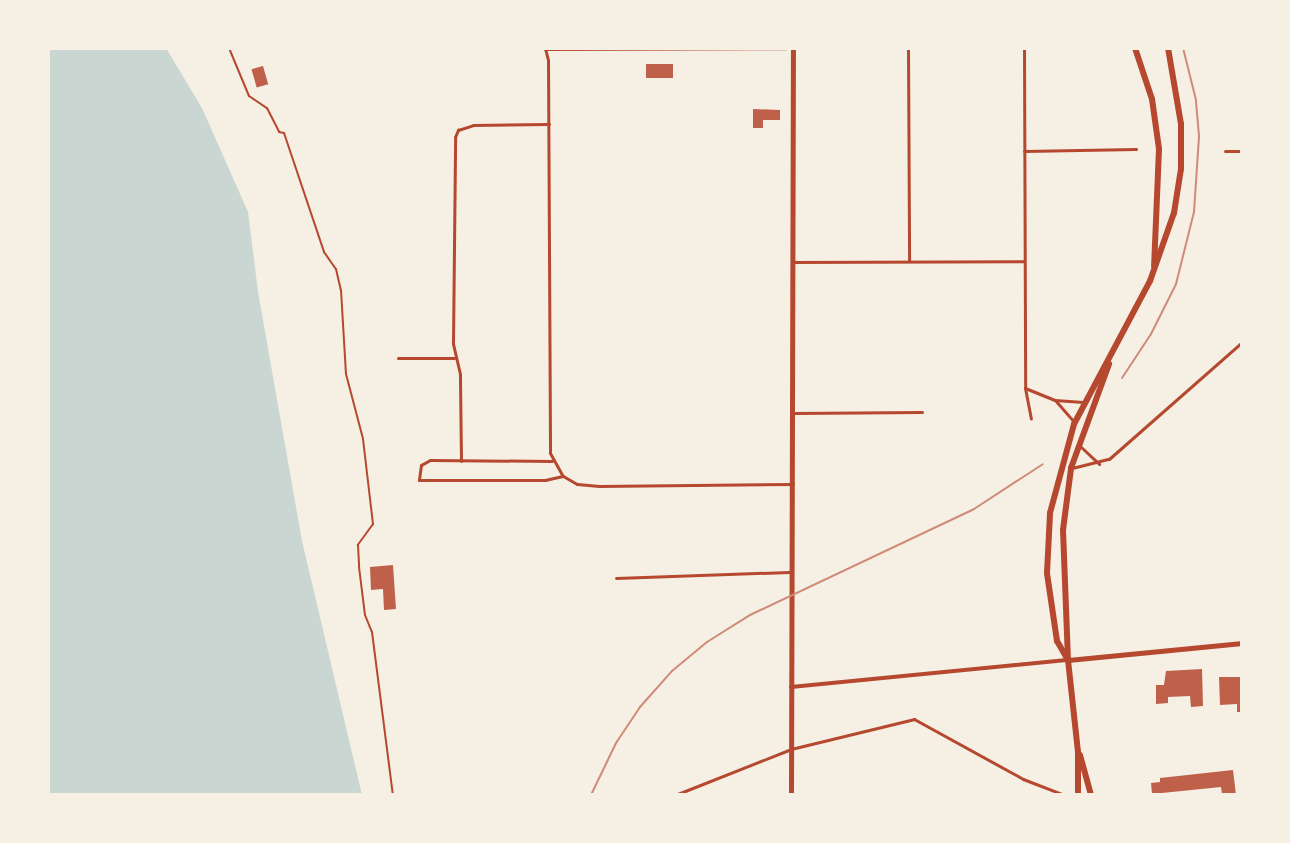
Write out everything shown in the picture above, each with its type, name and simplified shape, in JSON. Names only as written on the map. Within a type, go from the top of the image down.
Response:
[{"type":"highway","points":[[1135,48],[1152,99],[1159,149],[1158,242],[1150,281]]},
{"type":"highway","points":[[1068,660],[1057,641],[1047,573],[1047,542],[1055,484],[1084,402],[1115,350],[1168,237],[1181,169],[1180,102],[1168,48]]},
{"type":"highway","points":[[1078,795],[1078,752],[1061,559],[1071,468],[1115,350]]},
{"type":"highway","points":[[1078,752],[1091,795]]},
{"type":"main road","points":[[791,795],[793,48]]},
{"type":"main road","points":[[1068,660],[1242,643]]},
{"type":"street","points":[[786,48],[545,48],[549,124],[552,461],[563,476],[586,485],[793,484]]},
{"type":"street","points":[[908,48],[909,261]]},
{"type":"street","points":[[1024,48],[1025,388],[1031,418]]},
{"type":"street","points":[[461,461],[461,387],[456,358],[455,137],[458,130],[473,125],[549,124]]},
{"type":"street","points":[[1024,151],[1136,149]]},
{"type":"street","points":[[1225,151],[1242,151]]},
{"type":"street","points":[[793,262],[1024,261]]},
{"type":"street","points":[[1071,468],[1099,464],[1109,459],[1242,342]]},
{"type":"street","points":[[398,358],[456,358]]},
{"type":"street","points":[[1025,388],[1055,400],[1084,402]]},
{"type":"street","points":[[1055,400],[1074,424]]},
{"type":"street","points":[[793,413],[922,412]]},
{"type":"street","points":[[1078,444],[1099,464]]},
{"type":"street","points":[[552,461],[425,462],[419,469],[419,480],[545,480],[563,476]]},
{"type":"street","points":[[616,578],[790,572]]},
{"type":"street","points":[[791,687],[1068,660]]},
{"type":"street","points":[[675,795],[791,749],[914,719],[1023,779],[1062,794],[1078,795]]},
{"type":"path","points":[[229,48],[249,96],[267,108],[279,132],[284,133],[341,290],[346,374],[363,439],[373,524],[358,545],[359,567],[365,615],[372,632],[393,795]]},
{"type":"shaded area","points":[[48,48],[166,48],[202,108],[248,212],[258,292],[302,541],[362,795],[48,795]]},
{"type":"building","points":[[646,64],[673,64],[673,78],[646,78]]},
{"type":"building","points":[[263,66],[268,84],[257,88],[251,69]]},
{"type":"building","points":[[753,109],[780,110],[780,120],[763,120],[763,128],[753,128]]},
{"type":"building","points":[[393,565],[396,609],[384,610],[383,589],[371,590],[370,567]]},
{"type":"building","points":[[1202,669],[1203,706],[1191,707],[1190,696],[1168,697],[1168,703],[1156,704],[1156,685],[1164,685],[1166,671]]},
{"type":"building","points":[[1219,677],[1242,677],[1242,712],[1237,712],[1237,704],[1220,705]]},
{"type":"building","points":[[1233,770],[1236,795],[1222,795],[1221,787],[1152,794],[1151,783],[1160,782],[1160,778]]},
{"type":"railway","points":[[1122,378],[1151,334],[1176,284],[1194,212],[1199,136],[1196,100],[1183,48]]},
{"type":"railway","points":[[591,795],[616,743],[640,707],[672,671],[707,642],[750,615],[974,509],[1043,464]]}]
